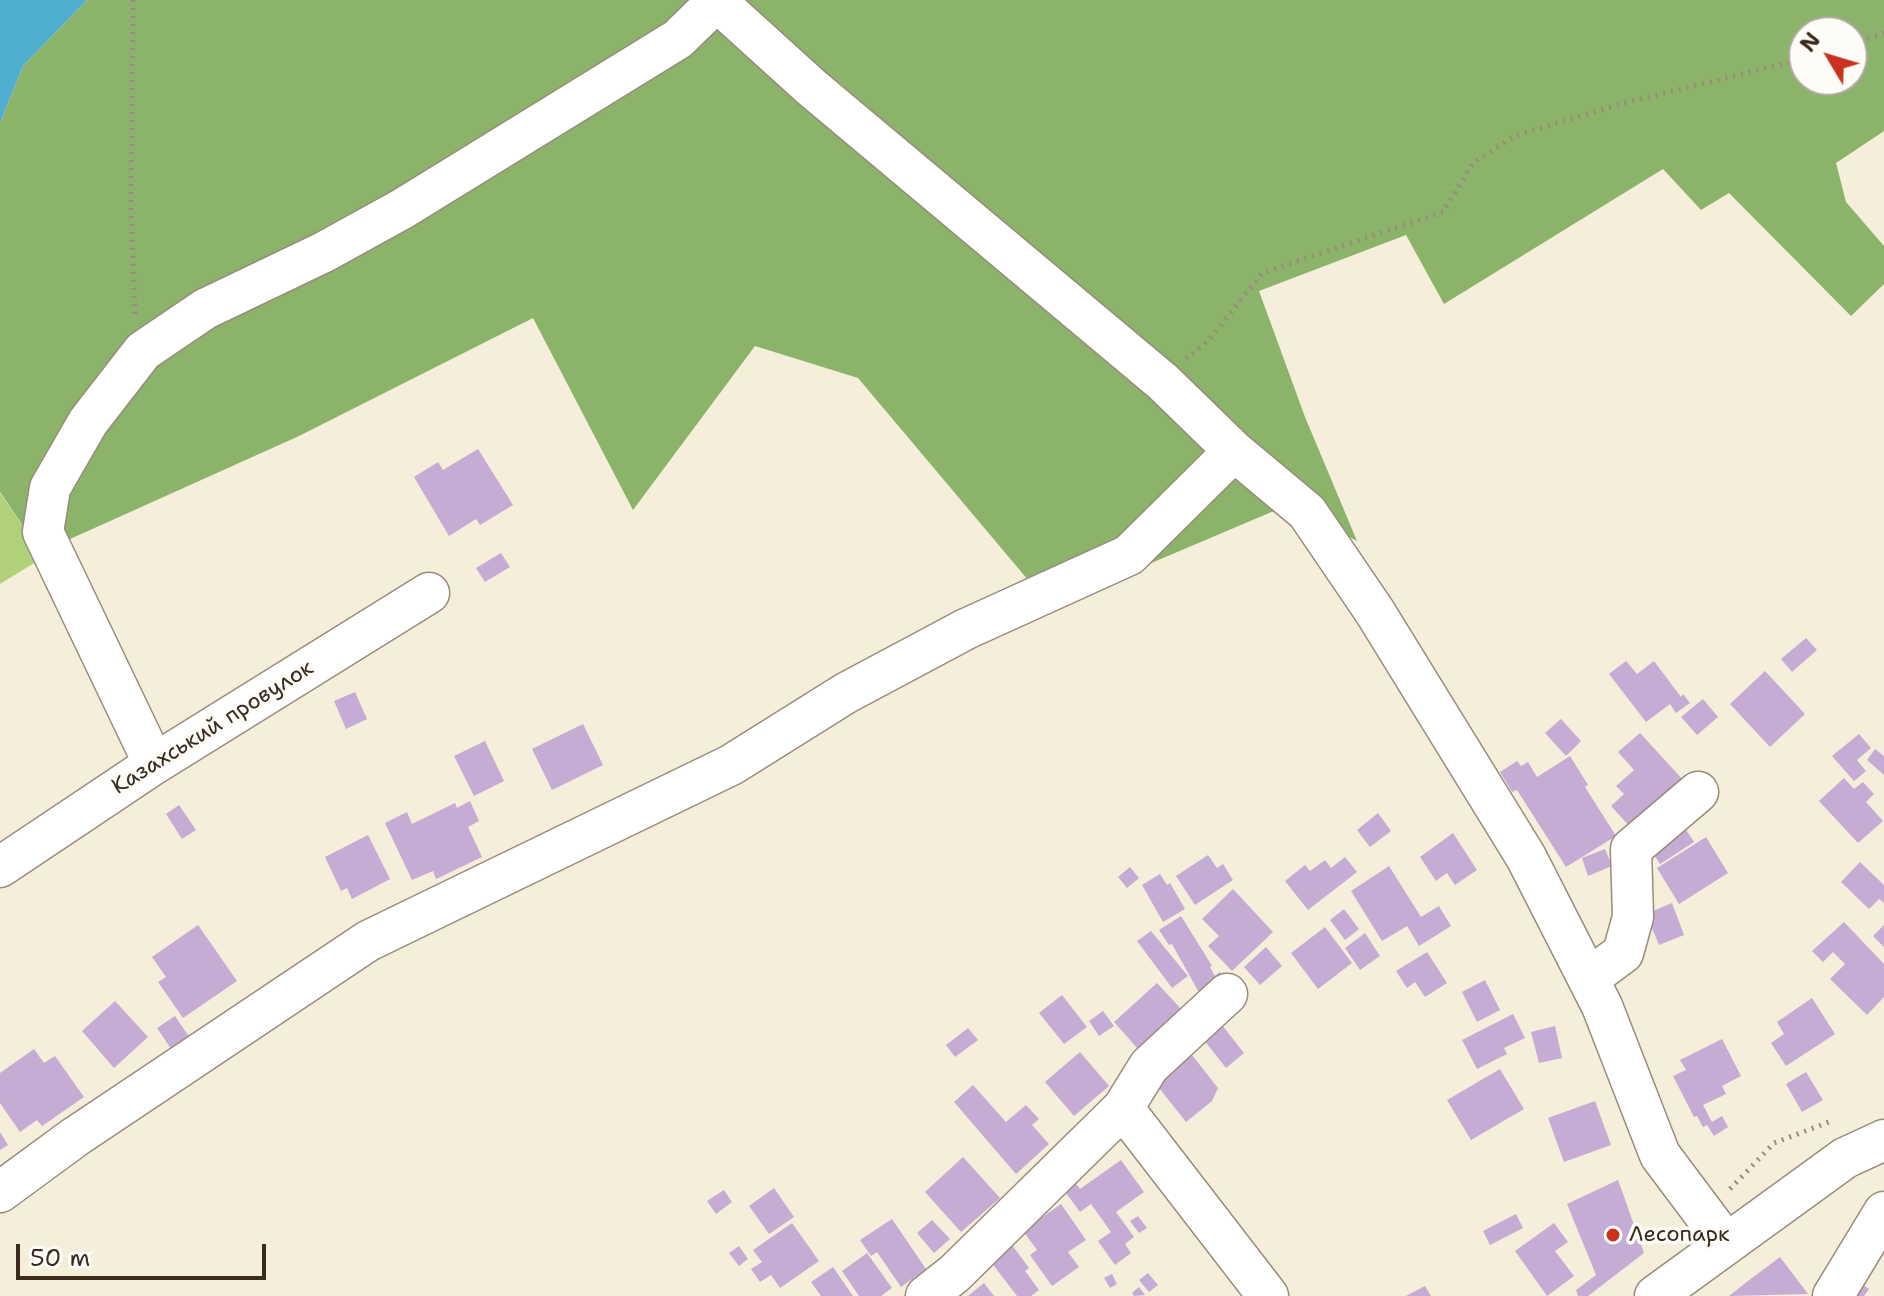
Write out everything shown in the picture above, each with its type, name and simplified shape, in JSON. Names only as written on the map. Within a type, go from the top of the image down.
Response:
[{"type":"street","points":[[154,764],[43,532],[50,488],[88,422],[143,351],[205,309],[324,252],[402,209],[678,39],[716,1],[811,87],[1163,382],[1234,451],[1307,512],[1375,612],[1526,857],[1602,1006],[1660,1155],[1716,1229]]},
{"type":"street","points":[[0,1192],[75,1137],[368,941],[731,765],[846,693],[966,629],[1129,555],[1234,451]]},
{"type":"street","name":"Казахський провулок","points":[[0,867],[154,764],[429,593]]},
{"type":"street","points":[[1588,979],[1623,953],[1633,917],[1631,849],[1698,792]]},
{"type":"street","points":[[926,1296],[954,1274],[1123,1108],[1149,1066],[1227,994]]},
{"type":"street","points":[[1123,1108],[1268,1296]]},
{"type":"street","points":[[1655,1296],[1716,1229],[1884,1140]]},
{"type":"street","points":[[1833,1296],[1884,1212]]},
{"type":"path","points":[[133,0],[131,209],[136,316],[143,351]]},
{"type":"path","points":[[1163,382],[1179,364],[1209,340],[1262,273],[1443,212],[1473,163],[1514,136],[1628,102],[1788,63]]},
{"type":"path","points":[[1716,1229],[1774,1143],[1833,1120]]},
{"type":"green space","points":[[87,0],[1884,0],[1884,131],[1836,163],[1846,202],[1884,246],[1884,284],[1851,316],[1729,193],[1701,210],[1663,169],[1444,304],[1406,235],[1259,291],[1305,417],[1357,541],[1288,505],[1050,606],[858,378],[755,346],[633,510],[533,318],[299,436],[59,544],[44,557],[0,492],[0,123],[23,66]]},
{"type":"green space","points":[[0,493],[44,557],[0,584]]},
{"type":"water","points":[[0,0],[87,0],[23,66],[0,123]]},
{"type":"building","points":[[478,449],[513,505],[480,525],[476,519],[449,536],[414,477],[438,462],[443,470]]},
{"type":"building","points":[[501,553],[510,567],[485,582],[476,568]]},
{"type":"building","points":[[1806,638],[1817,650],[1792,672],[1781,659]]},
{"type":"building","points":[[1626,661],[1637,674],[1654,661],[1681,697],[1683,694],[1690,703],[1676,713],[1670,704],[1646,722],[1609,674]]},
{"type":"building","points":[[1765,671],[1805,714],[1770,747],[1730,704]]},
{"type":"building","points":[[355,692],[367,719],[346,729],[334,701]]},
{"type":"building","points":[[1703,699],[1718,717],[1697,735],[1681,717]]},
{"type":"building","points":[[1561,719],[1581,741],[1566,756],[1545,733]]},
{"type":"building","points":[[583,724],[603,765],[552,790],[532,749]]},
{"type":"building","points":[[1640,733],[1684,781],[1632,829],[1611,806],[1624,794],[1616,786],[1634,770],[1618,752]]},
{"type":"building","points":[[1859,734],[1871,748],[1857,760],[1866,771],[1854,781],[1832,756]]},
{"type":"building","points":[[485,741],[504,781],[474,796],[454,756]]},
{"type":"building","points":[[1875,749],[1884,756],[1884,775],[1867,760]]},
{"type":"building","points":[[1570,756],[1588,785],[1585,787],[1616,836],[1566,867],[1517,790],[1512,792],[1500,772],[1517,761],[1521,766],[1528,762],[1537,777]]},
{"type":"building","points":[[1844,778],[1854,789],[1863,782],[1874,794],[1866,802],[1883,821],[1858,843],[1819,801]]},
{"type":"building","points":[[470,801],[479,821],[468,827],[482,857],[436,879],[433,871],[412,880],[385,823],[407,812],[412,824],[455,803],[457,808]]},
{"type":"building","points":[[179,805],[196,830],[182,839],[166,814]]},
{"type":"building","points":[[1378,813],[1391,831],[1370,847],[1357,830]]},
{"type":"building","points":[[1683,825],[1694,842],[1660,864],[1649,847]]},
{"type":"building","points":[[1453,833],[1477,870],[1455,885],[1447,873],[1436,881],[1420,857]]},
{"type":"building","points":[[368,835],[390,879],[352,899],[347,888],[341,891],[325,857]]},
{"type":"building","points":[[1706,837],[1728,873],[1679,904],[1657,868]]},
{"type":"building","points":[[1605,849],[1612,866],[1588,876],[1582,858]]},
{"type":"building","points":[[1208,855],[1217,868],[1223,864],[1233,880],[1195,905],[1176,876]]},
{"type":"building","points":[[1345,857],[1357,872],[1308,910],[1285,881],[1305,865],[1310,871],[1325,860],[1331,868]]},
{"type":"building","points":[[1860,862],[1884,885],[1884,903],[1879,899],[1869,909],[1841,882]]},
{"type":"building","points":[[1389,866],[1421,917],[1439,906],[1451,926],[1419,946],[1407,926],[1382,941],[1351,891]]},
{"type":"building","points":[[1130,867],[1139,878],[1127,888],[1118,877]]},
{"type":"building","points":[[1160,874],[1167,885],[1170,883],[1185,909],[1163,922],[1142,885]]},
{"type":"building","points":[[1233,889],[1273,932],[1232,971],[1208,946],[1219,936],[1202,919]]},
{"type":"building","points":[[1672,903],[1684,935],[1659,945],[1646,914]]},
{"type":"building","points":[[1344,909],[1359,929],[1345,940],[1330,920]]},
{"type":"building","points":[[1181,916],[1215,976],[1220,972],[1225,981],[1202,998],[1172,944],[1169,945],[1159,930]]},
{"type":"building","points":[[1844,922],[1884,964],[1884,997],[1867,1015],[1830,979],[1845,964],[1833,952],[1823,962],[1812,951]]},
{"type":"building","points":[[198,925],[237,981],[183,1018],[158,982],[166,977],[152,957]]},
{"type":"building","points":[[1884,925],[1884,947],[1873,936]]},
{"type":"building","points":[[1325,927],[1352,963],[1318,989],[1291,953]]},
{"type":"building","points":[[1151,931],[1188,976],[1172,988],[1137,941]]},
{"type":"building","points":[[1365,933],[1380,956],[1360,970],[1345,948]]},
{"type":"building","points":[[1266,947],[1282,966],[1260,985],[1244,967]]},
{"type":"building","points":[[1427,952],[1447,983],[1425,997],[1415,982],[1407,988],[1396,971]]},
{"type":"building","points":[[1485,980],[1500,1010],[1477,1022],[1462,992]]},
{"type":"building","points":[[1157,983],[1181,1009],[1138,1049],[1114,1022]]},
{"type":"building","points":[[1062,995],[1087,1027],[1064,1044],[1039,1013]]},
{"type":"building","points":[[1812,998],[1835,1034],[1786,1066],[1771,1043],[1784,1034],[1777,1022]]},
{"type":"building","points":[[115,1001],[148,1037],[114,1068],[82,1031]]},
{"type":"building","points":[[1103,1011],[1114,1026],[1099,1036],[1089,1021]]},
{"type":"building","points":[[1513,1014],[1525,1038],[1504,1048],[1507,1054],[1477,1069],[1462,1040]]},
{"type":"building","points":[[175,1016],[194,1044],[176,1056],[157,1028]]},
{"type":"building","points":[[1218,1020],[1244,1053],[1226,1068],[1200,1035]]},
{"type":"building","points":[[1555,1026],[1562,1058],[1539,1063],[1531,1032]]},
{"type":"building","points":[[968,1028],[978,1040],[955,1057],[946,1045]]},
{"type":"building","points":[[1722,1039],[1741,1076],[1722,1086],[1726,1094],[1703,1105],[1712,1122],[1722,1116],[1728,1127],[1714,1136],[1707,1125],[1703,1127],[1697,1116],[1694,1117],[1673,1076],[1686,1070],[1680,1060]]},
{"type":"building","points":[[34,1049],[44,1063],[55,1056],[84,1097],[42,1126],[37,1120],[20,1132],[0,1103],[0,1073]]},
{"type":"building","points":[[1080,1052],[1109,1086],[1074,1116],[1045,1082]]},
{"type":"building","points":[[1192,1055],[1218,1088],[1212,1101],[1186,1122],[1156,1084]]},
{"type":"building","points":[[1500,1069],[1524,1109],[1471,1140],[1447,1100]]},
{"type":"building","points":[[1806,1072],[1823,1100],[1802,1112],[1786,1084]]},
{"type":"building","points":[[973,1085],[1006,1122],[1026,1105],[1039,1119],[1032,1125],[1049,1144],[1016,1174],[954,1102]]},
{"type":"building","points":[[1595,1101],[1611,1145],[1564,1162],[1548,1118]]},
{"type":"building","points":[[0,1132],[8,1145],[0,1150]]},
{"type":"building","points":[[963,1157],[1000,1198],[961,1232],[925,1192]]},
{"type":"building","points":[[1121,1160],[1144,1192],[1116,1212],[1134,1237],[1125,1244],[1131,1253],[1115,1265],[1098,1241],[1111,1232],[1091,1204],[1080,1212],[1063,1189],[1074,1181],[1080,1189]]},
{"type":"building","points":[[1618,1180],[1644,1253],[1588,1296],[1578,1296],[1576,1290],[1596,1275],[1567,1204]]},
{"type":"building","points":[[774,1188],[794,1217],[769,1234],[749,1206]]},
{"type":"building","points":[[724,1190],[732,1202],[716,1214],[707,1201]]},
{"type":"building","points":[[1061,1204],[1086,1240],[1068,1252],[1079,1267],[1052,1286],[1030,1255],[1037,1250],[1023,1231]]},
{"type":"building","points":[[1516,1214],[1523,1228],[1490,1245],[1483,1231]]},
{"type":"building","points":[[1138,1216],[1147,1228],[1139,1233],[1130,1221]]},
{"type":"building","points":[[892,1219],[926,1269],[901,1287],[877,1252],[871,1256],[860,1240]]},
{"type":"building","points":[[932,1220],[950,1239],[934,1253],[917,1233]]},
{"type":"building","points":[[792,1223],[819,1261],[780,1288],[771,1275],[760,1282],[751,1269],[762,1262],[753,1250]]},
{"type":"building","points":[[1554,1223],[1568,1242],[1555,1251],[1574,1276],[1547,1296],[1515,1251]]},
{"type":"building","points":[[1012,1245],[1029,1268],[1025,1271],[1039,1290],[1031,1296],[1017,1296],[991,1262]]},
{"type":"building","points":[[739,1246],[748,1259],[739,1266],[729,1253]]},
{"type":"building","points":[[867,1253],[892,1288],[881,1296],[859,1296],[842,1271]]},
{"type":"building","points":[[1780,1257],[1808,1294],[1729,1296],[1748,1281]]},
{"type":"building","points":[[833,1267],[853,1296],[821,1296],[811,1282]]},
{"type":"building","points":[[1148,1273],[1158,1285],[1149,1292],[1139,1280]]},
{"type":"building","points":[[1112,1274],[1117,1284],[1110,1288],[1104,1278]]},
{"type":"building","points":[[984,1283],[994,1296],[968,1296]]},
{"type":"building","points":[[1862,1284],[1869,1289],[1864,1296],[1854,1296]]},
{"type":"building","points":[[1425,1286],[1431,1296],[1406,1296]]},
{"type":"building","points":[[1139,1287],[1145,1295],[1134,1296],[1132,1293]]},
{"type":"place","name":"Лесопарк","points":[[1613,1235]]}]
